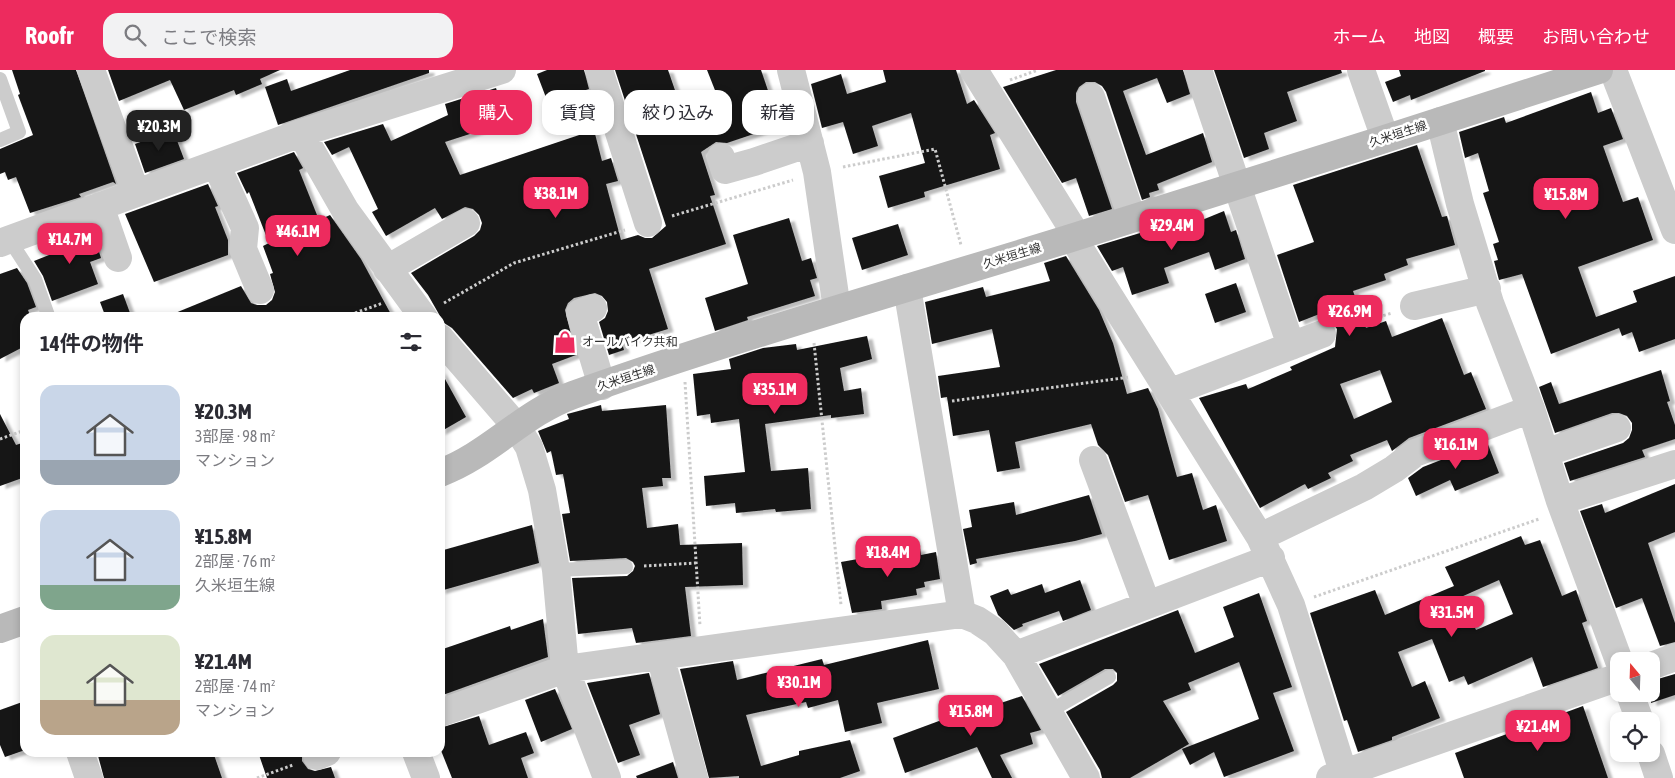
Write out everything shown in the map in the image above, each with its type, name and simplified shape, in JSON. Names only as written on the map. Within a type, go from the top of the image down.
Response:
[{"type":"main road","name":"久米垣生線","points":[[445,471],[472,460],[516,426],[569,396],[824,313],[1075,237],[1599,70]]},
{"type":"main road","points":[[0,629],[20,622]]},
{"type":"street","points":[[91,70],[136,193]]},
{"type":"street","points":[[5,241],[301,133],[435,79],[502,70]]},
{"type":"street","points":[[599,70],[648,223]]},
{"type":"street","points":[[791,70],[817,172],[824,313]]},
{"type":"street","points":[[974,70],[1265,548],[1291,605],[1340,777],[1610,680]]},
{"type":"street","points":[[1198,70],[1292,346]]},
{"type":"street","points":[[1361,70],[1384,138]]},
{"type":"street","points":[[1613,70],[1675,230]]},
{"type":"street","points":[[1091,97],[1132,218]]},
{"type":"street","points":[[1440,121],[1460,204],[1487,289],[1531,409],[1562,506],[1616,652]]},
{"type":"street","points":[[301,133],[345,210],[386,269],[420,312]]},
{"type":"street","points":[[721,157],[725,170],[810,143]]},
{"type":"street","points":[[216,164],[245,228],[243,249],[261,290]]},
{"type":"street","points":[[100,206],[118,258]]},
{"type":"street","points":[[386,269],[466,223]]},
{"type":"street","points":[[907,288],[962,614]]},
{"type":"street","points":[[1414,306],[1487,289]]},
{"type":"street","points":[[593,308],[580,313],[602,386]]},
{"type":"street","points":[[1165,382],[1292,346],[1322,334]]},
{"type":"street","points":[[445,344],[516,426],[529,447],[538,473],[556,570],[565,669],[606,778]]},
{"type":"street","points":[[1016,655],[1147,605],[1265,548],[1394,469],[1415,453],[1531,409]]},
{"type":"street","points":[[1545,452],[1617,428]]},
{"type":"street","points":[[1093,460],[1147,605]]},
{"type":"street","points":[[1562,506],[1675,464]]},
{"type":"street","points":[[445,711],[565,669],[962,614],[978,620],[995,632],[1016,655],[1086,778]]},
{"type":"street","points":[[660,656],[694,778]]},
{"type":"street","points":[[1660,663],[1675,657]]},
{"type":"street","points":[[82,757],[89,778]]},
{"type":"street","points":[[418,757],[426,778]]},
{"type":"street","points":[[1654,762],[1659,778]]},
{"type":"lane","points":[[0,79],[19,132],[0,140]]},
{"type":"lane","points":[[5,241],[35,279],[47,312]]},
{"type":"lane","points":[[556,570],[626,567]]},
{"type":"lane","points":[[1048,712],[1109,677]]},
{"type":"path","points":[[430,312],[514,263],[817,172],[935,149],[968,270]]},
{"type":"path","points":[[357,312],[406,294]]},
{"type":"path","points":[[1322,334],[1414,306]]},
{"type":"path","points":[[824,313],[843,630]]},
{"type":"path","points":[[684,359],[702,650]]},
{"type":"path","points":[[927,405],[1165,382]]},
{"type":"path","points":[[0,439],[20,432]]},
{"type":"path","points":[[1291,605],[1562,506]]},
{"type":"path","points":[[626,567],[696,563]]},
{"type":"path","points":[[257,778],[314,757]]},
{"type":"building","points":[[12,70],[76,70],[116,184],[113,182],[79,194],[81,197],[30,213],[16,177],[8,180],[5,172],[0,174],[0,149],[33,135],[18,95],[20,94]]},
{"type":"building","points":[[108,70],[280,70],[260,79],[262,84],[236,95],[234,90],[184,110],[170,80],[119,101]]},
{"type":"building","points":[[350,70],[429,70],[429,73],[278,125],[265,87],[287,79],[291,91]]},
{"type":"building","points":[[547,70],[584,70],[589,89],[543,90],[537,74]]},
{"type":"building","points":[[615,70],[668,70],[675,90],[624,90],[624,98]]},
{"type":"building","points":[[707,70],[761,70],[768,90],[742,90],[742,135],[750,135],[727,143],[716,142],[701,152],[715,195],[710,196],[726,244],[649,269],[668,329],[622,343],[624,350],[609,355],[599,322],[605,318],[608,311],[607,302],[602,296],[595,293],[574,298],[568,303],[565,310],[576,355],[552,364],[559,383],[534,393],[532,389],[513,398],[452,328],[445,324],[445,312],[438,312],[428,295],[411,273],[474,236],[480,230],[482,223],[479,215],[473,209],[465,207],[442,219],[435,208],[386,236],[372,212],[378,209],[349,147],[332,155],[324,142],[383,124],[391,141],[448,115],[445,104],[460,99],[460,135],[467,135],[445,142],[460,175],[579,135],[595,135],[602,161],[611,158],[618,181],[606,184],[621,240],[638,235],[652,238],[666,226],[636,135],[732,135],[732,90],[715,90]]},
{"type":"building","points":[[883,70],[956,70],[967,104],[974,100],[995,133],[990,135],[1000,169],[924,192],[925,197],[888,208],[879,176],[925,163],[911,113],[872,126],[878,146],[853,154],[843,122],[822,128],[811,84],[841,74],[847,94],[886,82]]},
{"type":"building","points":[[1056,70],[1183,70],[1190,94],[1167,103],[1157,78],[1123,91],[1146,155],[1203,133],[1212,162],[1157,184],[1159,190],[1149,193],[1150,197],[1142,200],[1106,92],[1102,86],[1095,82],[1086,82],[1079,87],[1076,93],[1076,102],[1112,209],[1089,216],[1076,178],[1062,183],[1003,87]]},
{"type":"building","points":[[1214,70],[1341,70],[1342,73],[1287,92],[1297,121],[1264,133],[1269,149],[1244,158]]},
{"type":"building","points":[[1399,70],[1485,71],[1411,100],[1410,95],[1393,102],[1385,82],[1401,76]]},
{"type":"building","points":[[1591,92],[1598,113],[1611,108],[1623,139],[1603,146],[1623,202],[1638,197],[1653,240],[1578,267],[1596,317],[1637,302],[1633,291],[1675,276],[1675,339],[1639,352],[1632,332],[1622,336],[1619,328],[1551,354],[1522,274],[1499,280],[1494,261],[1498,260],[1493,244],[1499,242],[1483,193],[1489,191],[1478,153],[1465,158],[1459,132],[1504,117],[1506,123]]},
{"type":"building","points":[[173,130],[184,159],[145,173],[135,144]]},
{"type":"building","points":[[1417,145],[1442,217],[1447,216],[1455,245],[1406,259],[1408,265],[1384,274],[1386,280],[1353,291],[1366,328],[1386,321],[1392,337],[1442,318],[1464,375],[1471,372],[1486,409],[1409,438],[1392,451],[1387,440],[1350,455],[1353,461],[1328,473],[1331,478],[1308,489],[1305,484],[1260,508],[1199,398],[1246,384],[1248,389],[1292,370],[1290,367],[1335,347],[1337,329],[1332,322],[1324,319],[1322,313],[1299,322],[1277,255],[1314,242],[1293,185]],"holes":[[[1380,370],[1392,402],[1354,419],[1340,384]]]},
{"type":"building","points":[[294,152],[303,168],[299,170],[319,220],[330,215],[361,259],[390,312],[178,312],[241,286],[251,303],[266,305],[272,300],[275,292],[270,274],[273,273],[263,246],[269,243],[249,192],[247,194],[237,173]]},
{"type":"building","points":[[208,184],[218,206],[215,207],[228,240],[228,255],[154,282],[125,214]]},
{"type":"building","points":[[1224,211],[1231,232],[1236,230],[1245,259],[1215,270],[1209,252],[1164,268],[1169,283],[1132,295],[1123,267],[1112,271],[1097,246],[1160,227],[1163,236]]},
{"type":"building","points":[[789,218],[802,261],[811,258],[817,278],[810,280],[815,296],[747,317],[748,320],[715,331],[705,298],[748,284],[733,235]]},
{"type":"building","points":[[898,224],[908,255],[862,270],[852,238]]},
{"type":"building","points":[[91,227],[101,258],[90,262],[98,284],[52,301],[43,276],[34,261],[59,251],[54,240]]},
{"type":"building","points":[[1066,256],[1099,310],[1113,343],[1127,394],[1148,388],[1158,409],[1177,477],[1192,473],[1203,510],[1216,505],[1227,541],[1169,560],[1148,495],[1125,502],[1108,455],[1098,445],[1091,424],[1015,442],[1020,468],[997,472],[989,430],[953,436],[947,397],[941,398],[938,376],[1000,367],[992,329],[932,344],[925,302],[983,287],[986,297],[1050,281],[1044,263]]},
{"type":"building","points":[[17,268],[27,283],[36,307],[28,310],[29,312],[20,312],[20,349],[0,359],[0,274]]},
{"type":"building","points":[[1236,283],[1246,312],[1215,323],[1205,294]]},
{"type":"building","points":[[123,294],[130,312],[104,312],[100,302]]},
{"type":"building","points":[[867,336],[872,359],[840,368],[844,391],[861,388],[864,414],[831,418],[831,415],[765,424],[771,471],[808,468],[811,509],[776,512],[775,509],[736,513],[735,503],[706,506],[704,476],[745,472],[739,419],[711,423],[710,414],[697,416],[693,374],[731,369],[729,359],[763,348],[796,344],[797,350]]},
{"type":"building","points":[[1661,370],[1670,401],[1667,402],[1675,425],[1675,439],[1642,450],[1645,457],[1570,481],[1564,463],[1623,443],[1629,438],[1632,423],[1627,416],[1612,413],[1555,433],[1539,387],[1551,382],[1559,404]]},
{"type":"building","points":[[445,379],[466,417],[445,429]]},
{"type":"building","points":[[601,405],[602,411],[666,405],[671,478],[662,478],[663,486],[642,488],[647,528],[678,524],[680,545],[742,543],[743,585],[685,587],[691,636],[636,643],[632,628],[578,634],[572,578],[627,576],[633,571],[635,566],[633,562],[626,558],[570,561],[562,514],[570,513],[563,474],[556,475],[551,451],[547,453],[538,431],[569,419],[567,414]]},
{"type":"building","points":[[0,414],[16,445],[20,444],[20,479],[0,486]]},
{"type":"building","points":[[1487,442],[1499,473],[1455,491],[1450,480],[1416,496],[1408,478],[1423,467]]},
{"type":"building","points":[[1675,484],[1675,532],[1648,543],[1675,623],[1675,642],[1660,646],[1642,598],[1616,608],[1580,511],[1602,504],[1605,513]]},
{"type":"building","points":[[1089,495],[1102,534],[1075,541],[976,559],[977,563],[970,565],[963,529],[972,527],[969,510],[1014,502],[1016,515]]},
{"type":"building","points":[[532,525],[539,563],[445,590],[445,550]]},
{"type":"building","points":[[1521,536],[1525,545],[1540,540],[1562,596],[1576,590],[1587,621],[1582,623],[1598,668],[1543,687],[1532,657],[1468,685],[1464,676],[1449,682],[1432,639],[1398,652],[1412,687],[1425,681],[1440,718],[1392,737],[1392,740],[1358,752],[1347,720],[1344,721],[1310,613],[1375,590],[1385,615],[1454,586],[1445,567]],"holes":[[[1499,580],[1513,614],[1476,630],[1461,597]]]},
{"type":"building","points":[[920,548],[921,555],[936,552],[940,579],[924,582],[925,587],[916,589],[917,595],[881,601],[882,609],[852,613],[841,562]]},
{"type":"building","points":[[1080,580],[1091,610],[1063,621],[1059,611],[1022,624],[1023,626],[1014,630],[998,615],[990,596],[1008,589],[1011,595],[1042,584],[1045,593]]},
{"type":"building","points":[[1259,593],[1292,687],[1273,693],[1294,751],[1224,777],[1214,752],[1190,765],[1182,749],[1259,719],[1239,662],[1188,683],[1191,690],[1163,701],[1189,744],[1130,778],[1102,778],[1100,770],[1066,712],[1113,685],[1117,681],[1117,673],[1113,669],[1105,669],[1058,696],[1039,664],[1178,610],[1195,653],[1234,637],[1223,607]]},
{"type":"building","points":[[543,619],[548,657],[445,694],[445,648],[510,626],[511,630]]},
{"type":"building","points":[[928,640],[939,689],[877,703],[882,723],[845,732],[838,700],[808,708],[806,702],[746,715],[761,766],[799,755],[799,751],[850,740],[860,771],[840,778],[739,778],[739,776],[709,778],[680,669],[733,661],[737,680],[822,659],[824,665]]},
{"type":"building","points":[[649,673],[660,714],[629,725],[640,755],[618,763],[587,683]]},
{"type":"building","points":[[1675,674],[1675,695],[1660,700],[1660,678]]},
{"type":"building","points":[[555,689],[572,729],[541,742],[525,700]]},
{"type":"building","points":[[1022,696],[1041,730],[1030,733],[1033,744],[1000,755],[1012,778],[992,778],[977,747],[905,773],[893,738],[947,718],[947,721]]},
{"type":"building","points":[[20,703],[20,752],[5,757],[0,745],[0,710]]},
{"type":"building","points":[[1583,706],[1608,778],[1464,778],[1455,753]]},
{"type":"building","points":[[479,716],[489,745],[526,732],[534,753],[521,758],[528,778],[452,778],[444,757],[445,726]]},
{"type":"building","points":[[98,757],[215,757],[222,778],[104,778]]},
{"type":"building","points":[[260,757],[302,757],[302,761],[308,769],[315,771],[331,767],[335,778],[267,778]]},
{"type":"building","points":[[673,762],[678,778],[637,778],[636,776]]},
{"type":"place","name":"オールバイク共和","points":[[565,342]]}]
